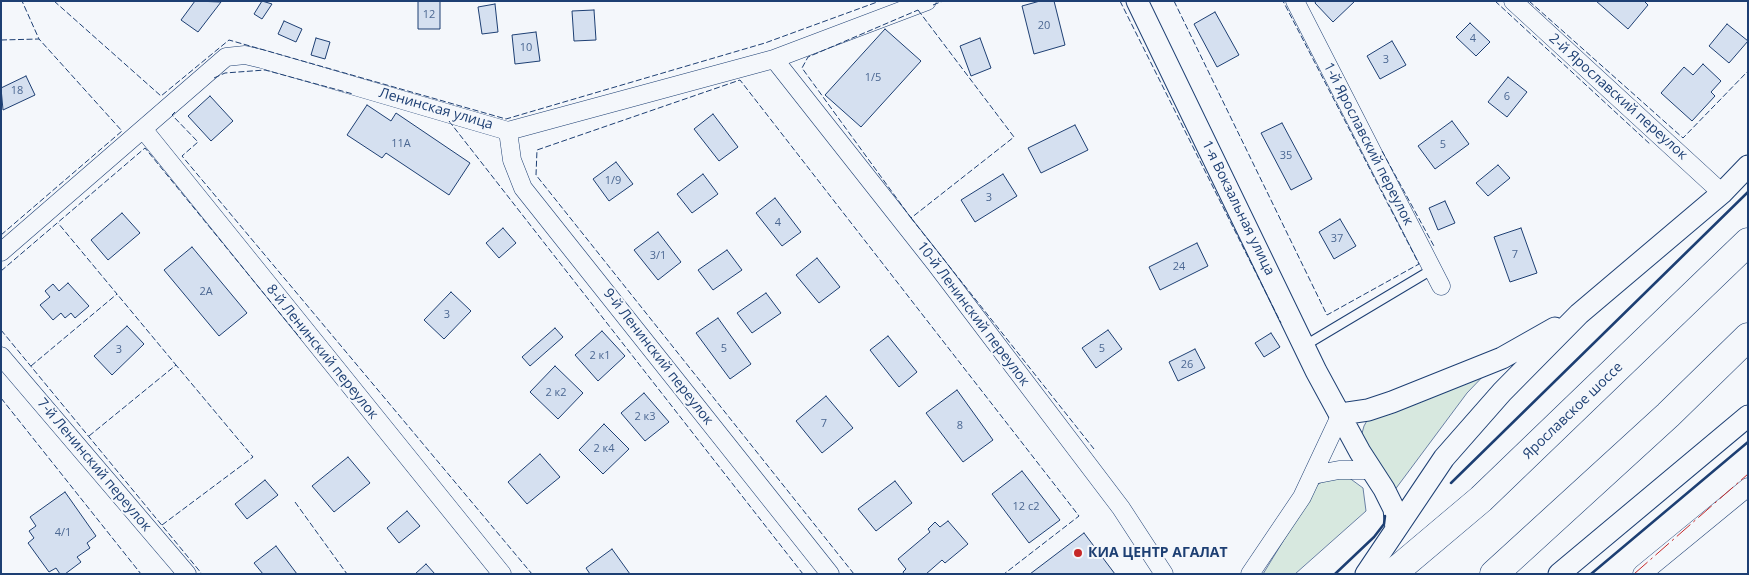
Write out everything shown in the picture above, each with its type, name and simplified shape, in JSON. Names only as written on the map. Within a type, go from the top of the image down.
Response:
[{"type":"highway","name":"Ярославское шоссе","points":[[1392,574],[1482,499],[1748,242]]},
{"type":"highway","points":[[1494,574],[1668,415],[1748,337]]},
{"type":"street","name":"Ленинская улица","points":[[1,252],[226,57],[245,55],[508,130],[774,59],[927,1]]},
{"type":"street","name":"1-я Вокзальная улица","points":[[1137,1],[1304,346],[1394,509],[1396,529]]},
{"type":"street","name":"1-й Ярославский переулок","points":[[1295,1],[1441,286]]},
{"type":"street","name":"2-й Ярославский переулок","points":[[1513,1],[1722,193]]},
{"type":"street","name":"10-й Ленинский переулок","points":[[774,59],[929,256],[1121,508],[1164,574]]},
{"type":"street","name":"8-й Ленинский переулок","points":[[142,129],[502,574]]},
{"type":"street","name":"9-й Ленинский переулок","points":[[508,130],[512,160],[523,188],[830,574]]},
{"type":"street","points":[[1366,574],[1444,458],[1502,392],[1579,314],[1722,193],[1748,166]]},
{"type":"street","points":[[1250,574],[1302,497],[1341,414],[1368,410],[1392,402],[1502,358],[1579,314]]},
{"type":"street","name":"7-й Ленинский переулок","points":[[1,356],[187,574]]},
{"type":"street","points":[[1559,574],[1748,416]]},
{"type":"street","points":[[1313,475],[1339,470],[1372,470]]},
{"type":"street","points":[[1642,574],[1748,487]]},
{"type":"lane","points":[[1304,346],[1433,269]]},
{"type":"shaded area","points":[[1491,368],[1467,393],[1394,491],[1361,437],[1369,417]]},
{"type":"shaded area","points":[[1333,477],[1348,477],[1363,488],[1366,511],[1295,574],[1263,574],[1318,484]]},
{"type":"building","points":[[195,1],[221,2],[198,32],[181,20]]},
{"type":"building","points":[[262,1],[272,4],[262,19],[254,14]]},
{"type":"building","points":[[418,1],[440,1],[440,29],[418,29]]},
{"type":"building","points":[[1040,1],[1054,1],[1065,45],[1034,54],[1022,6]]},
{"type":"building","points":[[1316,1],[1355,1],[1333,22],[1315,3]]},
{"type":"building","points":[[1596,1],[1644,1],[1648,5],[1628,29]]},
{"type":"building","points":[[495,4],[498,32],[482,34],[478,7]]},
{"type":"building","points":[[594,10],[596,40],[574,41],[572,11]]},
{"type":"building","points":[[1215,12],[1239,55],[1217,67],[1194,24]]},
{"type":"building","points":[[284,21],[302,29],[296,42],[278,34]]},
{"type":"building","points":[[1470,23],[1490,42],[1476,56],[1456,37]]},
{"type":"building","points":[[1727,24],[1748,41],[1729,63],[1709,46]]},
{"type":"building","points":[[885,29],[921,61],[861,127],[825,95]]},
{"type":"building","points":[[536,32],[540,61],[515,64],[512,35]]},
{"type":"building","points":[[316,38],[330,42],[325,59],[311,55]]},
{"type":"building","points":[[980,38],[991,68],[971,76],[960,46]]},
{"type":"building","points":[[1392,41],[1406,65],[1380,79],[1367,56]]},
{"type":"building","points":[[1703,64],[1721,81],[1711,92],[1715,96],[1692,121],[1661,93],[1684,67],[1693,75]]},
{"type":"building","points":[[26,76],[35,95],[3,110],[1,88]]},
{"type":"building","points":[[1508,77],[1527,92],[1507,117],[1488,102]]},
{"type":"building","points":[[210,96],[233,121],[211,141],[188,116]]},
{"type":"building","points":[[367,105],[391,121],[396,113],[470,163],[449,195],[386,153],[382,158],[347,135]]},
{"type":"building","points":[[713,114],[738,147],[719,161],[694,129]]},
{"type":"building","points":[[1452,121],[1469,144],[1435,169],[1418,146]]},
{"type":"building","points":[[1282,123],[1312,179],[1291,190],[1261,133]]},
{"type":"building","points":[[1075,125],[1088,150],[1041,173],[1028,148]]},
{"type":"building","points":[[616,162],[633,184],[609,201],[593,179]]},
{"type":"building","points":[[1498,165],[1510,178],[1488,196],[1476,183]]},
{"type":"building","points":[[703,174],[718,194],[692,213],[677,194]]},
{"type":"building","points":[[1003,174],[1017,196],[975,222],[961,200]]},
{"type":"building","points":[[775,198],[801,232],[782,246],[756,213]]},
{"type":"building","points":[[1445,201],[1455,223],[1438,230],[1429,208]]},
{"type":"building","points":[[122,213],[140,233],[108,260],[91,240]]},
{"type":"building","points":[[1340,219],[1356,246],[1334,259],[1319,232]]},
{"type":"building","points":[[503,228],[516,243],[499,258],[486,243]]},
{"type":"building","points":[[1521,228],[1537,273],[1510,282],[1494,237]]},
{"type":"building","points":[[658,232],[681,262],[658,280],[634,250]]},
{"type":"building","points":[[1197,243],[1208,266],[1160,290],[1149,267]]},
{"type":"building","points":[[192,247],[247,313],[219,336],[164,270]]},
{"type":"building","points":[[727,250],[742,270],[713,290],[698,270]]},
{"type":"building","points":[[817,258],[840,287],[819,303],[796,275]]},
{"type":"building","points":[[68,283],[89,306],[75,318],[71,313],[65,318],[61,313],[53,320],[40,305],[50,297],[45,291],[53,284],[59,291]]},
{"type":"building","points":[[451,292],[471,311],[444,339],[424,320]]},
{"type":"building","points":[[766,293],[781,313],[752,333],[737,313]]},
{"type":"building","points":[[718,318],[751,364],[730,379],[696,333]]},
{"type":"building","points":[[127,326],[144,344],[112,375],[94,356]]},
{"type":"building","points":[[555,328],[563,337],[530,366],[522,357]]},
{"type":"building","points":[[1108,330],[1122,349],[1096,368],[1082,348]]},
{"type":"building","points":[[602,331],[625,356],[598,381],[575,355]]},
{"type":"building","points":[[1271,333],[1280,347],[1264,357],[1255,343]]},
{"type":"building","points":[[888,336],[917,372],[899,387],[870,350]]},
{"type":"building","points":[[1195,349],[1205,368],[1178,381],[1169,362]]},
{"type":"building","points":[[555,366],[583,393],[558,419],[530,392]]},
{"type":"building","points":[[957,390],[993,440],[963,462],[926,413]]},
{"type":"building","points":[[644,393],[669,422],[645,441],[621,413]]},
{"type":"building","points":[[826,396],[853,428],[822,453],[796,421]]},
{"type":"building","points":[[604,424],[629,449],[603,474],[579,450]]},
{"type":"building","points":[[540,454],[560,477],[527,504],[508,482]]},
{"type":"building","points":[[348,457],[370,483],[334,512],[312,486]]},
{"type":"building","points":[[1022,471],[1060,520],[1029,543],[992,494]]},
{"type":"building","points":[[265,480],[278,495],[247,519],[235,504]]},
{"type":"building","points":[[895,481],[912,503],[876,531],[858,509]]},
{"type":"building","points":[[65,492],[96,536],[87,543],[90,548],[77,557],[81,562],[65,574],[60,574],[56,568],[49,572],[28,543],[34,538],[29,531],[36,526],[30,517]]},
{"type":"building","points":[[407,511],[420,526],[399,543],[387,528]]},
{"type":"building","points":[[948,521],[968,544],[945,563],[942,560],[926,574],[904,574],[903,572],[906,569],[898,559],[930,532],[928,529],[935,522],[940,527]]},
{"type":"building","name":"КИА ЦЕНТР АГАЛАТ","points":[[1084,533],[1115,574],[1030,574]]},
{"type":"building","points":[[276,546],[297,574],[263,574],[254,563]]},
{"type":"building","points":[[612,549],[630,574],[590,574],[586,568]]},
{"type":"building","points":[[426,564],[435,574],[415,574]]},
{"type":"fence","points":[[1,40],[39,39],[22,1]]},
{"type":"fence","points":[[54,1],[161,96],[229,40],[506,119],[765,43],[880,1]]},
{"type":"fence","points":[[933,5],[943,1]]},
{"type":"fence","points":[[1120,1],[1281,323]]},
{"type":"fence","points":[[1174,1],[1327,315],[1419,264],[1283,1]]},
{"type":"fence","points":[[1495,1],[1651,145]]},
{"type":"fence","points":[[1529,1],[1683,138],[1748,71]]},
{"type":"fence","points":[[918,10],[1014,137],[911,218],[802,68],[808,57],[918,10]]},
{"type":"fence","points":[[1,235],[122,131],[39,39]]},
{"type":"fence","points":[[214,78],[225,73],[265,70],[353,94]]},
{"type":"fence","points":[[854,574],[536,175],[537,150],[740,80],[1079,516],[1004,574]]},
{"type":"fence","points":[[175,112],[172,115],[198,142],[182,156],[532,574]]},
{"type":"fence","points":[[449,121],[803,574]]},
{"type":"fence","points":[[1,271],[145,148],[301,339]]},
{"type":"fence","points":[[1382,151],[1435,248]]},
{"type":"fence","points":[[911,218],[1094,449]]},
{"type":"fence","points":[[31,366],[117,294],[58,223]]},
{"type":"fence","points":[[89,436],[176,365],[117,294]]},
{"type":"fence","points":[[1,330],[202,574]]},
{"type":"fence","points":[[162,525],[253,457],[176,365]]},
{"type":"fence","points":[[1,398],[141,574]]},
{"type":"fence","points":[[295,502],[347,574]]},
{"type":"wall","points":[[1451,483],[1748,192]]},
{"type":"wall","points":[[1591,574],[1748,442]]},
{"type":"wall","points":[[1335,574],[1374,537],[1384,524],[1385,516]]},
{"type":"power","points":[[1634,574],[1748,474]]},
{"type":"place","name":"КИА ЦЕНТР АГАЛАТ","points":[[1078,553]]}]
